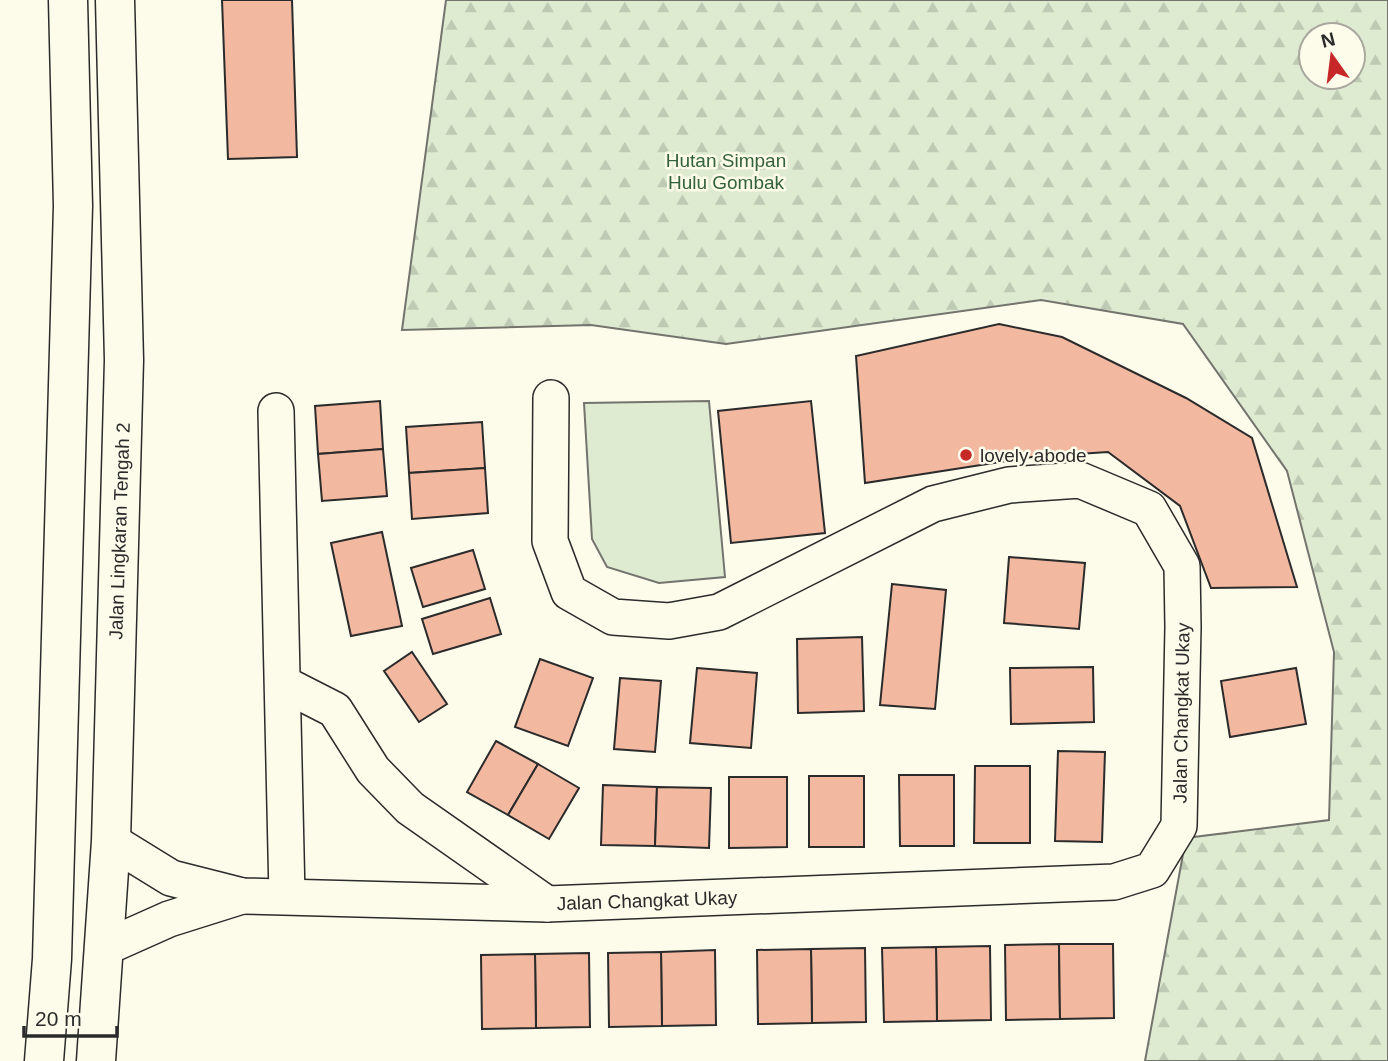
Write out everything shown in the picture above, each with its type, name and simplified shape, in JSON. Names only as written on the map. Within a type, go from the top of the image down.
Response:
[{"type":"highway","points":[[44,1061],[52,959],[73,206],[68,0]]},
{"type":"highway","name":"Jalan Lingkaran Tengah 2","points":[[96,1061],[111,841],[124,360],[115,0]]},
{"type":"street","name":"Jalan Changkat Ukay","points":[[111,841],[171,878],[242,896],[547,904],[1114,882],[1152,870],[1179,826],[1183,627],[1182,566],[1149,509],[1080,480],[1009,485],[933,504],[719,612],[669,621],[613,617],[569,592],[550,541],[551,398]]},
{"type":"street","points":[[276,411],[287,896]]},
{"type":"street","points":[[284,684],[335,710],[373,771],[410,808],[547,904]]},
{"type":"street","name":"Jalan Changkat Ukay","points":[[104,948],[169,919],[242,896]]},
{"type":"green space","name":"Hutan Simpan Hulu Gombak","points":[[446,0],[1388,0],[1388,1061],[1145,1061],[1186,838],[1329,820],[1334,652],[1287,471],[1183,324],[1041,300],[726,344],[591,325],[402,330]]},
{"type":"green space","points":[[709,401],[725,577],[659,583],[607,567],[592,539],[584,403]]},
{"type":"building","points":[[222,0],[292,0],[297,157],[228,159]]},
{"type":"building","name":"lovely abode","points":[[999,324],[1062,337],[1186,398],[1252,438],[1297,587],[1211,588],[1180,506],[1108,452],[1032,457],[865,483],[856,356]]},
{"type":"building","points":[[380,401],[383,449],[318,454],[315,406]]},
{"type":"building","points":[[811,401],[825,533],[731,543],[718,411]]},
{"type":"building","points":[[482,422],[485,468],[409,473],[406,427]]},
{"type":"building","points":[[383,449],[387,496],[322,501],[318,454]]},
{"type":"building","points":[[485,468],[488,513],[412,519],[409,473]]},
{"type":"building","points":[[382,532],[402,626],[351,636],[331,543]]},
{"type":"building","points":[[473,550],[485,589],[423,607],[411,568]]},
{"type":"building","points":[[1009,557],[1085,563],[1079,629],[1004,623]]},
{"type":"building","points":[[892,584],[946,590],[935,709],[880,705]]},
{"type":"building","points":[[490,598],[501,634],[433,654],[422,619]]},
{"type":"building","points":[[862,637],[864,711],[798,713],[797,639]]},
{"type":"building","points":[[412,652],[447,704],[419,722],[384,671]]},
{"type":"building","points":[[540,659],[593,678],[568,746],[515,727]]},
{"type":"building","points":[[1093,667],[1094,722],[1011,724],[1010,668]]},
{"type":"building","points":[[697,668],[757,673],[751,748],[690,743]]},
{"type":"building","points":[[1296,668],[1306,724],[1230,737],[1221,681]]},
{"type":"building","points":[[620,678],[661,681],[655,752],[614,749]]},
{"type":"building","points":[[496,741],[538,764],[508,815],[467,792]]},
{"type":"building","points":[[1058,751],[1105,752],[1102,842],[1055,841]]},
{"type":"building","points":[[538,764],[579,788],[549,839],[508,815]]},
{"type":"building","points":[[975,766],[1030,766],[1030,843],[974,843]]},
{"type":"building","points":[[899,775],[954,775],[954,846],[900,846]]},
{"type":"building","points":[[809,776],[864,776],[864,847],[809,847]]},
{"type":"building","points":[[729,777],[787,777],[787,847],[729,848]]},
{"type":"building","points":[[603,785],[657,787],[655,846],[601,845]]},
{"type":"building","points":[[657,787],[711,788],[709,848],[655,846]]},
{"type":"building","points":[[1059,944],[1060,1019],[1006,1020],[1005,945]]},
{"type":"building","points":[[1059,944],[1113,944],[1114,1018],[1060,1019]]},
{"type":"building","points":[[990,946],[991,1020],[937,1021],[936,947]]},
{"type":"building","points":[[936,947],[937,1021],[884,1022],[882,948]]},
{"type":"building","points":[[865,948],[866,1022],[812,1023],[811,949]]},
{"type":"building","points":[[811,949],[812,1023],[758,1024],[757,950]]},
{"type":"building","points":[[715,950],[716,1025],[662,1026],[661,952]]},
{"type":"building","points":[[661,952],[662,1026],[609,1027],[608,953]]},
{"type":"building","points":[[589,953],[590,1027],[536,1028],[535,954]]},
{"type":"building","points":[[535,954],[536,1028],[482,1029],[481,955]]},
{"type":"place","name":"lovely abode","points":[[966,455]]}]
